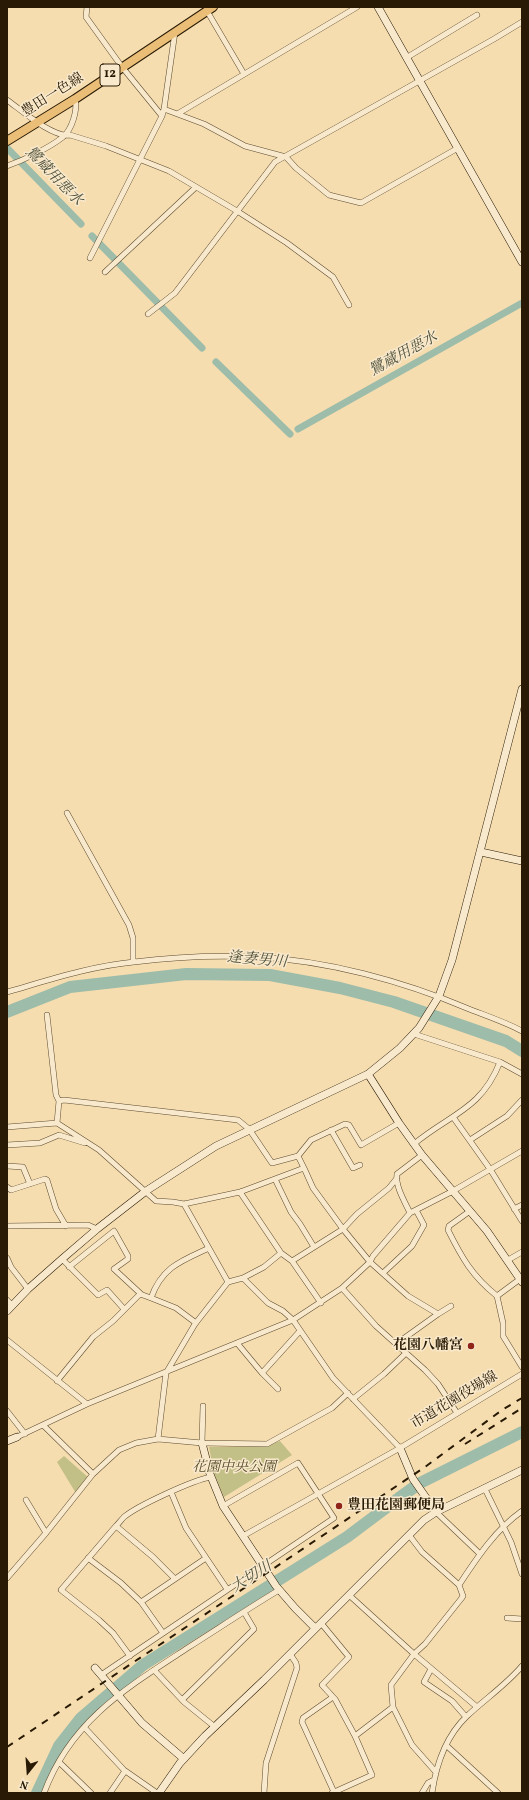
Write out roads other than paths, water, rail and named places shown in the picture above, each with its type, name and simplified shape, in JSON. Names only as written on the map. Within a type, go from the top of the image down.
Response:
[{"type":"main road","name":"豊田一色線","points":[[7,141],[37,121],[75,99],[210,9]]},
{"type":"street","points":[[87,7],[86,17],[122,67],[162,116]]},
{"type":"street","points":[[178,113],[357,7]]},
{"type":"street","points":[[378,7],[522,262]]},
{"type":"street","points":[[210,9],[244,74]]},
{"type":"street","points":[[406,58],[477,15]]},
{"type":"street","points":[[148,314],[175,294],[275,162],[522,22]]},
{"type":"street","points":[[90,258],[162,116],[175,32]]},
{"type":"street","points":[[64,136],[70,128],[77,106],[75,99]]},
{"type":"street","points":[[7,100],[48,129],[64,136]]},
{"type":"street","points":[[164,108],[204,124],[244,146],[286,157],[296,168],[329,195],[360,203],[458,148]]},
{"type":"street","points":[[7,166],[24,159],[64,136],[70,135],[169,171],[237,211],[287,243],[333,277],[349,305]]},
{"type":"street","points":[[105,272],[196,187]]},
{"type":"street","points":[[7,1311],[10,1302],[28,1289],[96,1229],[146,1191],[216,1146],[249,1129],[368,1074],[400,1048],[419,1028],[438,999],[452,960],[522,689]]},
{"type":"street","points":[[67,813],[130,925],[133,938],[133,962]]},
{"type":"street","points":[[481,852],[522,861]]},
{"type":"street","points":[[7,992],[91,969],[133,962],[209,956],[256,957],[289,960],[366,974],[438,999],[522,1031]]},
{"type":"street","points":[[46,1015],[56,1095],[59,1101],[57,1123]]},
{"type":"street","points":[[414,1034],[500,1062],[522,1074]]},
{"type":"street","points":[[414,1144],[478,1098],[494,1076],[500,1062]]},
{"type":"street","points":[[368,1074],[414,1144],[470,1211],[508,1260],[521,1281],[497,1296]]},
{"type":"street","points":[[59,1101],[64,1100],[218,1116],[238,1120],[249,1129],[272,1163],[298,1156],[311,1140],[347,1124],[361,1146],[399,1123]]},
{"type":"street","points":[[470,1140],[506,1116],[522,1100]]},
{"type":"street","points":[[453,1117],[490,1169],[522,1222]]},
{"type":"street","points":[[7,1127],[57,1123],[92,1145],[156,1201],[184,1204],[240,1192],[304,1168]]},
{"type":"street","points":[[331,1130],[353,1168],[360,1165]]},
{"type":"street","points":[[7,1145],[40,1143],[59,1135],[92,1145]]},
{"type":"street","points":[[7,1441],[25,1434],[87,1404],[293,1320],[342,1288],[370,1262],[373,1256],[410,1213],[453,1191],[522,1151]]},
{"type":"street","points":[[292,1261],[343,1229],[357,1214],[389,1188],[397,1174],[422,1154]]},
{"type":"street","points":[[298,1156],[313,1188],[343,1229],[370,1262],[408,1296],[438,1314]]},
{"type":"street","points":[[7,1166],[23,1167],[30,1184]]},
{"type":"street","points":[[396,1178],[410,1213]]},
{"type":"street","points":[[7,1187],[10,1190],[45,1179],[47,1180],[56,1209],[66,1226]]},
{"type":"street","points":[[275,1179],[291,1212],[314,1247]]},
{"type":"street","points":[[240,1192],[281,1253],[292,1261],[321,1303]]},
{"type":"street","points":[[184,1204],[228,1282]]},
{"type":"street","points":[[514,1209],[522,1205]]},
{"type":"street","points":[[383,1273],[412,1246],[424,1225],[416,1210]]},
{"type":"street","points":[[470,1211],[449,1226],[448,1230],[470,1270],[482,1284],[497,1296],[503,1323],[503,1336],[522,1367]]},
{"type":"street","points":[[7,1226],[88,1225],[96,1229]]},
{"type":"street","points":[[69,1267],[114,1231],[128,1256],[128,1258],[114,1269],[141,1294],[176,1308],[196,1323]]},
{"type":"street","points":[[151,1298],[155,1287],[172,1266],[209,1248]]},
{"type":"street","points":[[508,1260],[522,1252]]},
{"type":"street","points":[[158,1439],[166,1373],[196,1323],[228,1282],[243,1278],[264,1267],[281,1253]]},
{"type":"street","points":[[7,1258],[17,1275],[28,1289]]},
{"type":"street","points":[[62,1259],[98,1295],[107,1290],[124,1309]]},
{"type":"street","points":[[243,1278],[268,1303],[283,1311],[293,1320],[328,1372],[400,1448],[413,1479],[436,1512],[480,1554]]},
{"type":"street","points":[[342,1288],[376,1326],[438,1384],[457,1413]]},
{"type":"street","points":[[58,1381],[93,1337],[113,1321],[141,1294]]},
{"type":"street","points":[[396,1344],[451,1306]]},
{"type":"street","points":[[262,1373],[300,1332]]},
{"type":"street","points":[[7,1340],[87,1404]]},
{"type":"street","points":[[237,1343],[262,1373],[278,1389]]},
{"type":"street","points":[[353,1399],[384,1374],[406,1353]]},
{"type":"street","name":"市道花園役場線","points":[[243,1536],[400,1448],[522,1374]]},
{"type":"street","points":[[7,1578],[46,1533],[93,1474],[119,1450],[136,1443],[158,1439],[202,1443],[267,1444],[332,1408],[348,1393]]},
{"type":"street","points":[[203,1406],[202,1443],[211,1477],[223,1506],[263,1567],[295,1608],[318,1626],[349,1657],[322,1685],[333,1697],[355,1736],[372,1775],[333,1792],[302,1722],[303,1718],[333,1697]]},
{"type":"street","points":[[7,1411],[25,1434]]},
{"type":"street","points":[[43,1425],[93,1474]]},
{"type":"street","points":[[101,1675],[334,1518],[298,1463],[223,1506]]},
{"type":"street","points":[[84,1728],[125,1771],[158,1793],[184,1759],[215,1727],[424,1520],[436,1512],[522,1470]]},
{"type":"street","points":[[130,1656],[113,1633],[61,1590],[124,1517],[138,1508],[171,1492],[211,1477]]},
{"type":"street","points":[[485,1489],[503,1525],[522,1572]]},
{"type":"street","points":[[171,1492],[186,1528],[227,1590]]},
{"type":"street","points":[[26,1500],[46,1533]]},
{"type":"street","points":[[459,1585],[480,1554],[503,1525],[522,1511]]},
{"type":"street","points":[[116,1526],[153,1557],[174,1578]]},
{"type":"street","points":[[410,1535],[422,1552],[459,1585],[463,1596],[425,1644],[414,1654],[391,1685],[393,1707],[412,1745],[435,1771]]},
{"type":"street","points":[[88,1558],[122,1583],[141,1602],[163,1633]]},
{"type":"street","points":[[141,1602],[174,1578],[206,1558]]},
{"type":"street","points":[[44,1793],[65,1751],[116,1694],[244,1612],[276,1585]]},
{"type":"street","points":[[349,1595],[431,1669],[478,1707]]},
{"type":"street","points":[[182,1700],[254,1630],[244,1612]]},
{"type":"street","points":[[507,1618],[522,1619]]},
{"type":"street","points":[[264,1793],[266,1763],[297,1668],[296,1663],[290,1654]]},
{"type":"street","points":[[432,1793],[435,1771],[454,1732],[466,1717],[512,1678],[522,1666]]},
{"type":"street","points":[[95,1668],[142,1723],[184,1759]]},
{"type":"street","points":[[431,1669],[424,1682],[452,1701],[466,1717]]},
{"type":"street","points":[[154,1670],[182,1700],[215,1727]]},
{"type":"street","points":[[355,1736],[393,1707]]},
{"type":"street","points":[[447,1746],[498,1793]]},
{"type":"street","points":[[59,1762],[91,1793]]},
{"type":"street","points":[[110,1793],[125,1771]]},
{"type":"street","points":[[422,1793],[428,1783],[434,1780]]},
{"type":"waterway","name":"鷺蔵用悪水","points":[[7,148],[81,224]]},
{"type":"waterway","name":"鷺蔵用悪水","points":[[92,236],[202,348]]},
{"type":"waterway","name":"鷺蔵用悪水","points":[[298,429],[522,303]]},
{"type":"waterway","name":"鷺蔵用悪水","points":[[216,362],[290,434]]},
{"type":"waterway","name":"逢妻男川","points":[[7,1012],[70,987],[186,974],[270,975],[340,988],[394,1002],[506,1041],[522,1051]]},
{"type":"waterway","name":"大切川","points":[[37,1793],[59,1746],[81,1718],[143,1665],[347,1537],[420,1483],[522,1432]]},
{"type":"railway","points":[[7,1747],[425,1467],[502,1410],[522,1398]]},
{"type":"railway","points":[[465,1444],[522,1408]]},
{"type":"place","name":"花園八幡宮","points":[[471,1346]]},
{"type":"place","name":"豊田花園郵便局","points":[[339,1506]]},
{"type":"park label","name":"花園中央公園","points":[[234,1468]]}]
